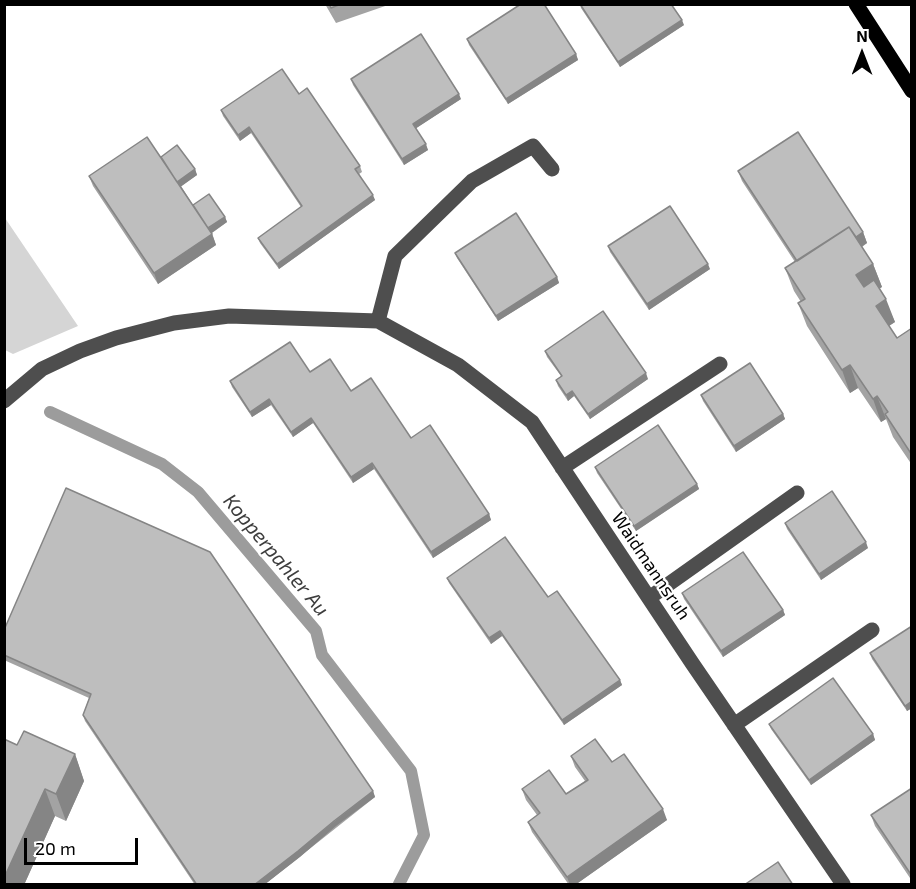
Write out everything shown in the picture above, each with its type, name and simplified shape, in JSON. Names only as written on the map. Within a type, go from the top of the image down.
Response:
[{"type":"main road","points":[[856,4],[912,91]]},
{"type":"street","points":[[378,321],[395,256],[472,181],[533,146],[552,169]]},
{"type":"street","name":"Waidmannsruh","points":[[4,401],[42,369],[80,351],[116,338],[174,323],[229,316],[378,321],[458,365],[532,422],[843,885]]},
{"type":"street","points":[[562,468],[720,364]]},
{"type":"street","points":[[649,598],[797,493]]},
{"type":"street","points":[[734,725],[872,630]]},
{"type":"shaded area","points":[[5,218],[78,326],[13,354],[5,350]]},
{"type":"building","points":[[329,4],[341,4],[331,8]]},
{"type":"building","points":[[521,4],[544,4],[576,54],[506,99],[467,39]]},
{"type":"building","points":[[580,4],[671,4],[682,20],[618,62]]},
{"type":"building","points":[[421,34],[459,94],[413,124],[426,144],[402,159],[351,79]]},
{"type":"building","points":[[282,69],[299,94],[307,88],[360,166],[355,169],[373,195],[277,264],[258,238],[302,206],[249,127],[238,135],[221,110]]},
{"type":"building","points":[[798,132],[863,232],[856,237],[849,227],[797,261],[738,171]]},
{"type":"building","points":[[147,137],[212,234],[154,273],[89,176]]},
{"type":"building","points":[[177,145],[195,169],[177,182],[161,157]]},
{"type":"building","points":[[209,194],[225,217],[208,228],[193,205]]},
{"type":"building","points":[[670,206],[708,264],[647,304],[608,246]]},
{"type":"building","points":[[516,213],[557,277],[496,316],[455,253]]},
{"type":"building","points":[[849,227],[873,264],[856,275],[864,287],[874,280],[886,299],[876,306],[897,338],[912,328],[912,455],[885,414],[888,412],[877,396],[873,399],[850,365],[842,370],[798,303],[805,299],[785,268]]},
{"type":"building","points":[[603,311],[646,373],[588,414],[572,391],[566,395],[556,380],[562,376],[545,351]]},
{"type":"building","points":[[290,342],[310,372],[330,359],[351,391],[371,378],[411,438],[430,425],[489,514],[431,552],[372,463],[351,477],[311,418],[291,432],[269,399],[250,412],[230,381]]},
{"type":"building","points":[[750,363],[783,414],[734,446],[701,395]]},
{"type":"building","points":[[658,425],[697,484],[634,526],[595,467]]},
{"type":"building","points":[[66,488],[210,552],[373,791],[254,885],[197,885],[83,715],[91,694],[4,655],[4,630]]},
{"type":"building","points":[[832,491],[866,542],[819,574],[785,523]]},
{"type":"building","points":[[505,537],[548,597],[557,591],[620,680],[562,720],[500,631],[489,638],[447,578]]},
{"type":"building","points":[[743,552],[783,610],[721,651],[682,593]]},
{"type":"building","points":[[912,626],[912,701],[905,706],[870,653]]},
{"type":"building","points":[[833,678],[873,734],[809,780],[769,724]]},
{"type":"building","points":[[24,731],[75,754],[56,794],[45,789],[4,878],[4,739],[17,745]]},
{"type":"building","points":[[595,739],[612,762],[624,754],[663,809],[567,877],[528,822],[540,813],[522,789],[549,770],[566,794],[588,780],[571,756]]},
{"type":"building","points":[[912,788],[912,876],[871,815]]},
{"type":"building","points":[[778,862],[793,885],[744,885]]},
{"type":"waterway","name":"Kopperpahler Au","points":[[50,412],[162,464],[198,492],[316,631],[322,655],[411,771],[424,835],[399,884]]}]
